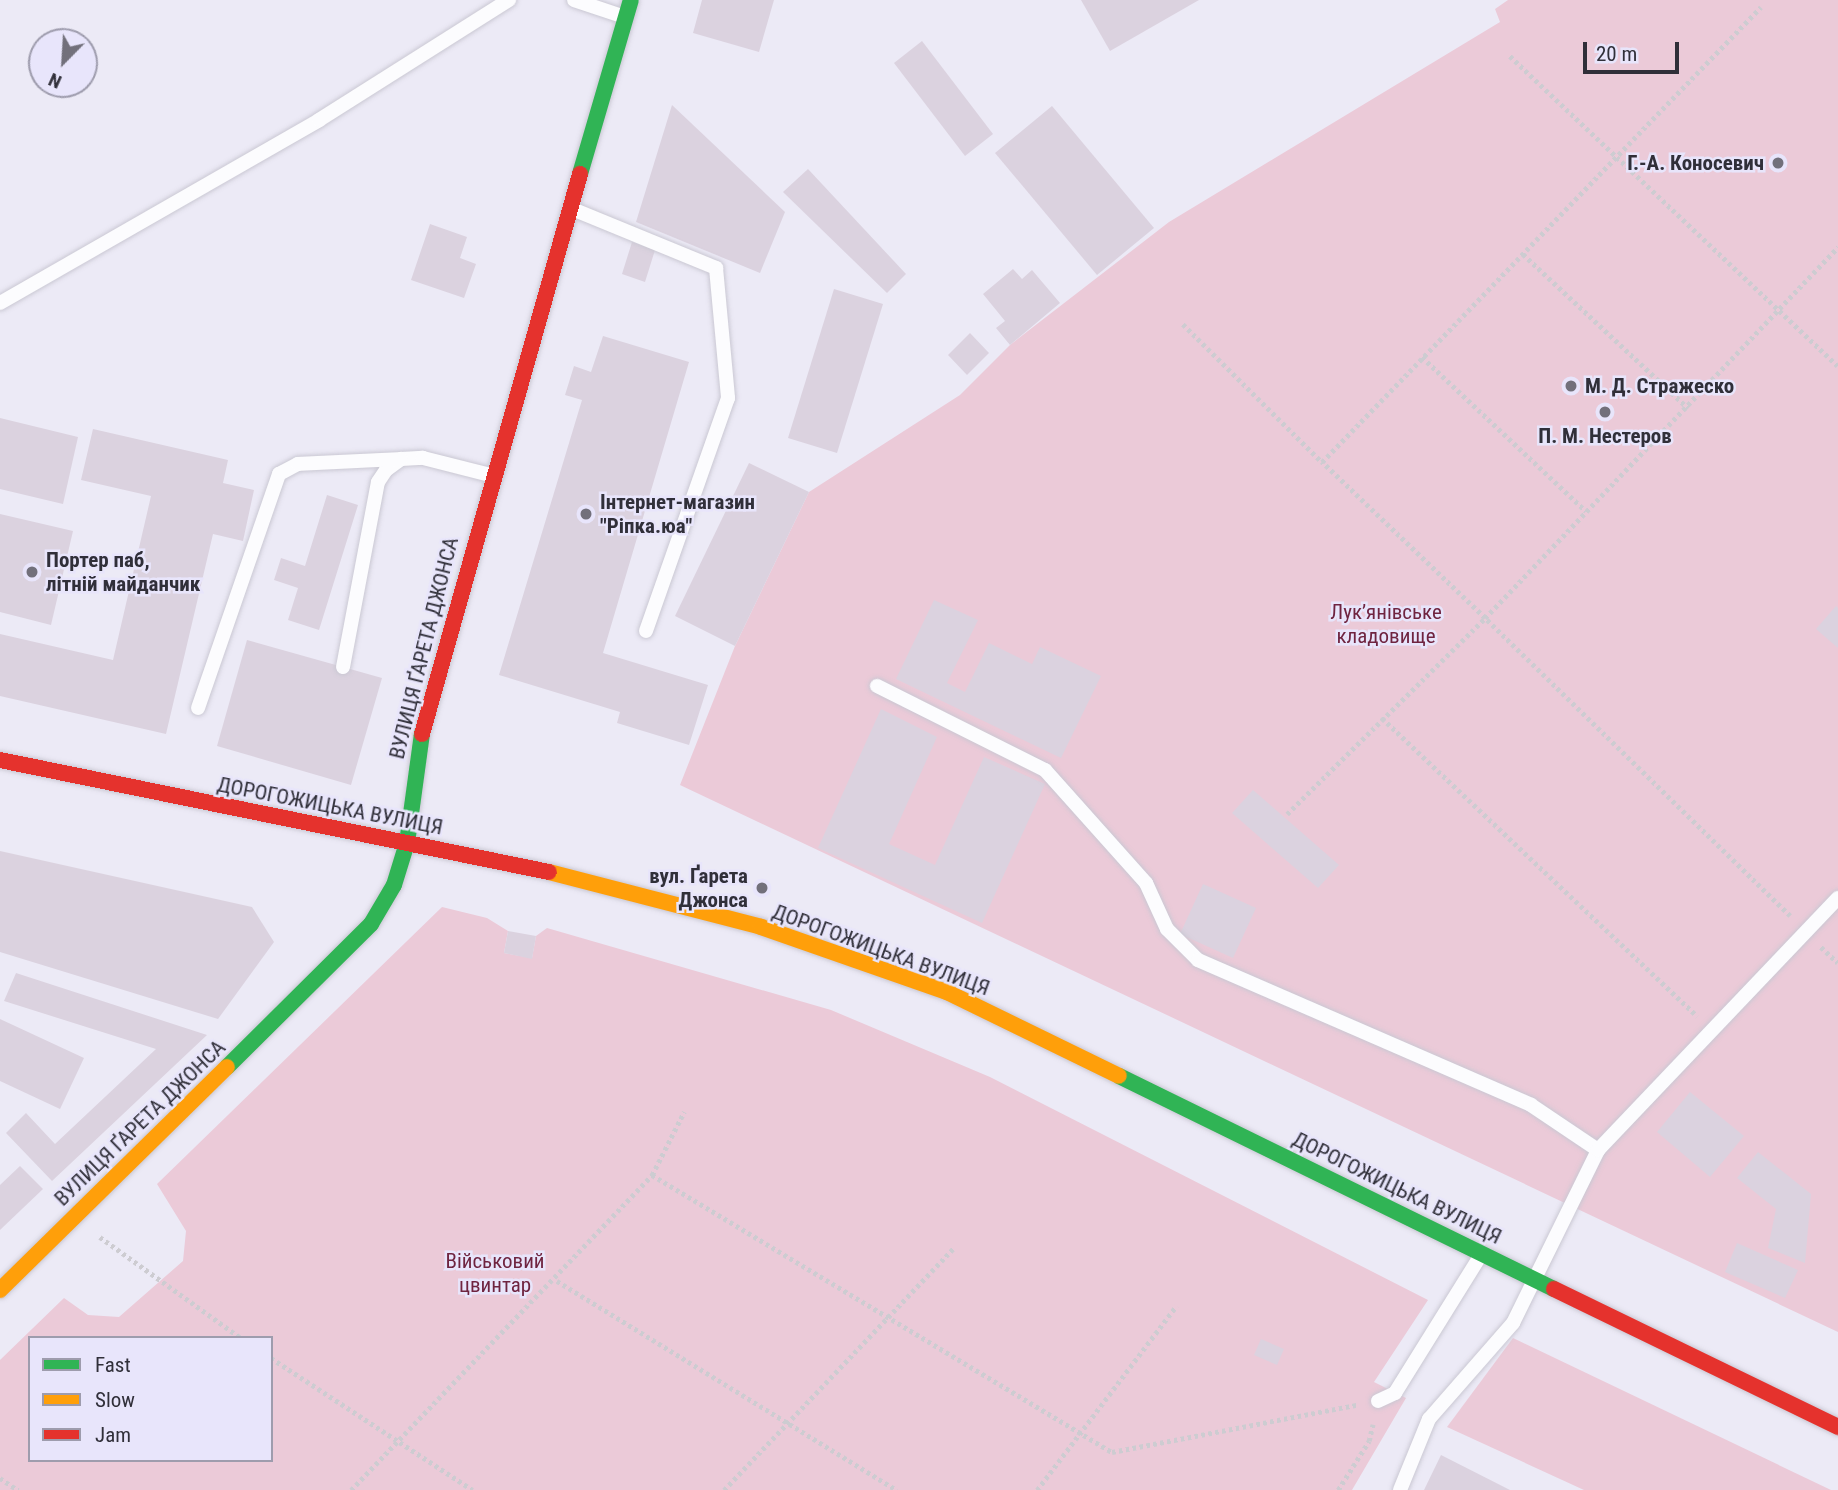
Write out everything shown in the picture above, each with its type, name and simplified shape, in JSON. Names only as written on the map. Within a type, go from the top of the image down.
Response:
[{"type":"street","name":"ВУЛИЦЯ ҐАРЕТА ДЖОНСА","points":[[0,1290],[371,924],[394,886],[407,843],[409,795],[433,680],[631,0]]},
{"type":"street","name":"ДОРОГОЖИЦЬКА ВУЛИЦЯ","points":[[0,760],[601,883],[761,927],[947,992],[1838,1427]]},
{"type":"lane","points":[[0,303],[319,120],[509,0]]},
{"type":"lane","points":[[574,0],[626,18]]},
{"type":"lane","points":[[570,208],[716,268],[728,398],[646,631]]},
{"type":"lane","points":[[198,708],[279,474],[298,464],[423,458],[492,476]]},
{"type":"lane","points":[[343,667],[377,482],[401,459]]},
{"type":"lane","points":[[877,686],[1045,770],[1146,883],[1167,929],[1198,960],[1531,1105],[1598,1150]]},
{"type":"lane","points":[[1400,1490],[1429,1419],[1513,1323],[1538,1279],[1598,1150],[1838,898]]},
{"type":"lane","points":[[1378,1401],[1395,1393],[1482,1253]]},
{"type":"path","points":[[1322,462],[1615,155],[1760,8]]},
{"type":"path","points":[[1510,56],[1838,366]]},
{"type":"path","points":[[1287,814],[1485,618],[1688,408],[1838,247]]},
{"type":"path","points":[[1523,254],[1688,408]]},
{"type":"path","points":[[1183,324],[1806,932]]},
{"type":"path","points":[[1422,357],[1586,511]]},
{"type":"path","points":[[1382,718],[1712,1030]]},
{"type":"path","points":[[351,1490],[557,1281],[652,1175],[684,1112]]},
{"type":"path","points":[[652,1175],[886,1319],[1112,1452],[1378,1401],[1369,1441],[1338,1490]]},
{"type":"path","points":[[93,1233],[238,1336]]},
{"type":"path","points":[[724,1490],[955,1247]]},
{"type":"path","points":[[557,1281],[897,1490]]},
{"type":"path","points":[[1037,1490],[1175,1306]]},
{"type":"path","points":[[273,1359],[473,1490]]},
{"type":"path","points":[[0,1478],[18,1490]]},
{"type":"green space","name":"Лукʼянівське кладовище","points":[[1508,0],[1838,0],[1838,1332],[680,785],[735,646],[809,492],[960,395],[1010,345],[1169,222],[1500,22],[1495,9]]},
{"type":"green space","name":"Військовий цвинтар","points":[[442,907],[487,918],[508,931],[504,953],[532,958],[536,936],[547,928],[831,1010],[990,1077],[1428,1300],[1374,1382],[1406,1398],[1352,1490],[0,1490],[0,1360],[64,1298],[88,1315],[119,1317],[183,1261],[186,1231],[157,1184]]},
{"type":"green space","points":[[1513,1338],[1831,1490],[1584,1490],[1447,1427]]},
{"type":"building","points":[[702,0],[774,0],[759,52],[693,33]]},
{"type":"building","points":[[1081,0],[1199,0],[1110,51]]},
{"type":"building","points":[[922,41],[993,134],[965,156],[894,63]]},
{"type":"building","points":[[672,105],[785,212],[760,273],[636,222]]},
{"type":"building","points":[[1052,106],[1154,228],[1097,275],[995,153]]},
{"type":"building","points":[[808,169],[906,274],[887,293],[783,192]]},
{"type":"building","points":[[430,224],[467,237],[460,258],[476,264],[464,298],[411,280]]},
{"type":"building","points":[[632,242],[655,250],[645,282],[622,274]]},
{"type":"building","points":[[1013,269],[1022,279],[1032,270],[1060,303],[1010,345],[996,328],[1005,321],[983,294]]},
{"type":"building","points":[[834,289],[883,304],[837,453],[788,438]]},
{"type":"building","points":[[970,333],[989,353],[967,375],[948,355]]},
{"type":"building","points":[[603,336],[689,362],[603,653],[708,685],[689,745],[617,723],[620,712],[499,675],[582,400],[565,395],[574,366],[591,372]]},
{"type":"building","points":[[0,418],[78,437],[63,504],[0,489]]},
{"type":"building","points":[[93,429],[228,460],[223,483],[254,490],[243,541],[213,534],[166,734],[0,696],[0,634],[113,660],[151,496],[81,480]]},
{"type":"building","points":[[749,463],[809,492],[735,646],[675,616]]},
{"type":"building","points":[[327,495],[358,505],[319,630],[288,620],[298,588],[274,580],[281,558],[305,566]]},
{"type":"building","name":"Портер паб, літній майданчик","points":[[0,514],[73,531],[51,625],[0,612]]},
{"type":"building","points":[[934,600],[978,620],[947,683],[965,692],[989,643],[1032,664],[1040,647],[1101,676],[1061,758],[896,679]]},
{"type":"building","points":[[1836,606],[1838,608],[1838,648],[1816,629]]},
{"type":"building","points":[[247,640],[382,678],[351,785],[217,746]]},
{"type":"building","points":[[881,709],[937,737],[889,844],[935,865],[984,757],[1045,784],[982,923],[818,848]]},
{"type":"building","points":[[1253,790],[1339,865],[1318,888],[1232,813]]},
{"type":"building","points":[[0,851],[252,907],[274,942],[218,1019],[0,952]]},
{"type":"building","points":[[1203,884],[1256,908],[1233,958],[1180,934]]},
{"type":"building","points":[[508,931],[536,936],[532,959],[504,953]]},
{"type":"building","points":[[16,973],[207,1035],[52,1181],[6,1133],[26,1113],[55,1144],[156,1049],[4,1001]]},
{"type":"building","points":[[0,1019],[84,1058],[60,1109],[0,1081]]},
{"type":"building","points":[[1690,1092],[1744,1136],[1710,1177],[1657,1132]]},
{"type":"building","points":[[1758,1152],[1811,1194],[1805,1263],[1768,1248],[1776,1209],[1737,1178]]},
{"type":"building","points":[[20,1166],[43,1189],[0,1230],[0,1185]]},
{"type":"building","points":[[1737,1243],[1798,1270],[1785,1298],[1725,1272]]},
{"type":"building","points":[[1261,1339],[1284,1349],[1277,1365],[1254,1355]]},
{"type":"building","points":[[1441,1455],[1510,1490],[1424,1490]]},
{"type":"traffic: fast","points":[[580,174],[631,0]]},
{"type":"traffic: fast","points":[[227,1067],[371,924],[394,885],[407,843],[422,734]]},
{"type":"traffic: fast","points":[[1119,1076],[1554,1289]]},
{"type":"traffic: slow","points":[[549,872],[761,927],[947,992],[1119,1076]]},
{"type":"traffic: slow","points":[[0,1290],[227,1067]]},
{"type":"traffic: jam","points":[[422,734],[580,174]]},
{"type":"traffic: jam","points":[[0,760],[549,872]]},
{"type":"traffic: jam","points":[[1554,1289],[1838,1427]]},
{"type":"place","name":"Г.-А. Коносевич","points":[[1778,163]]},
{"type":"place","name":"М. Д. Стражеско","points":[[1571,386]]},
{"type":"place","name":"П. М. Нестеров","points":[[1605,412]]},
{"type":"place","name":"Інтернет-магазин \"Ріпка.юа\"","points":[[586,514]]},
{"type":"place","name":"Портер паб, літній майданчик","points":[[32,572]]},
{"type":"place","name":"вул. Ґарета Джонса","points":[[762,888]]}]
